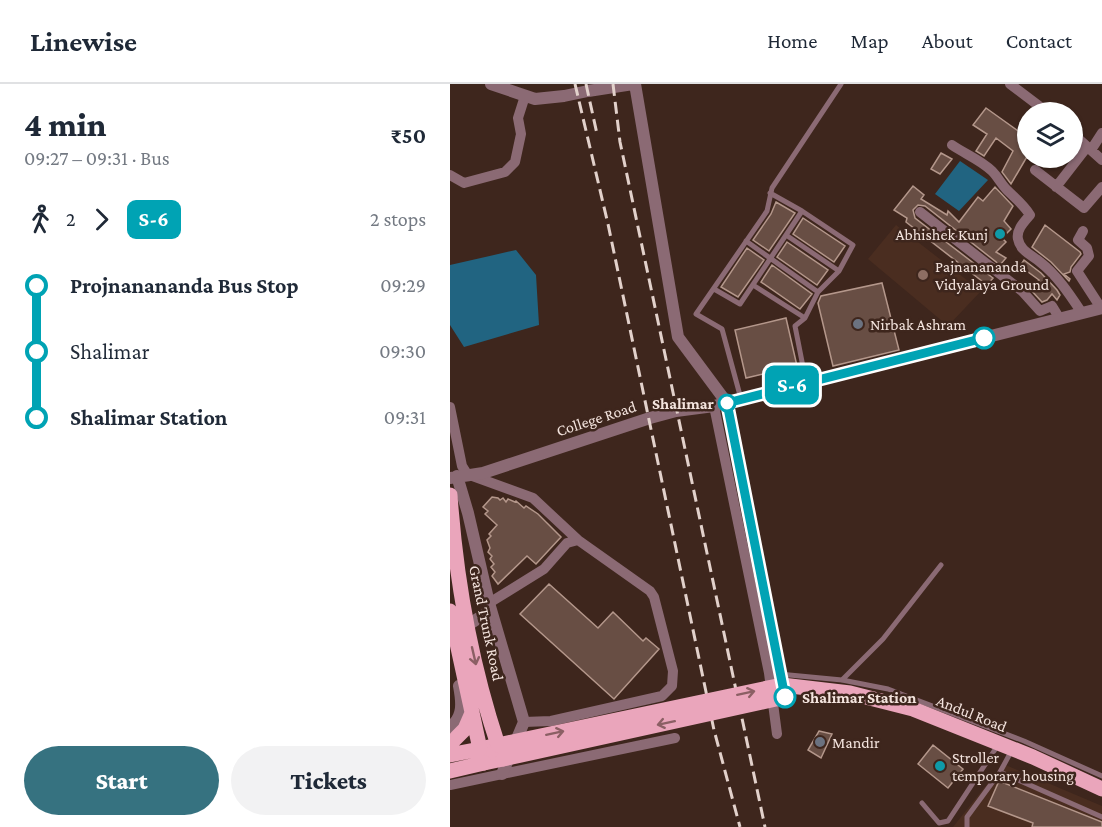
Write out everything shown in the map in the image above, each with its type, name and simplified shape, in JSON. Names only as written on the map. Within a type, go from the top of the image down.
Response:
[{"type":"main road","name":"Grand Trunk Road","points":[[450,493],[459,589],[487,712],[501,759]]},
{"type":"main road","name":"Grand Trunk Road","points":[[450,611],[482,763]]},
{"type":"main road","name":"Andul Road","points":[[482,763],[784,691],[822,690],[870,697],[913,710],[1005,746],[1102,789]]},
{"type":"main road","points":[[450,744],[465,729],[472,713]]},
{"type":"main road","points":[[450,755],[482,763]]},
{"type":"main road","points":[[450,771],[482,763]]},
{"type":"street","points":[[491,84],[535,99],[632,84],[678,337],[721,404],[748,513],[784,691]]},
{"type":"street","points":[[1010,84],[1034,102]]},
{"type":"street","points":[[450,175],[464,183],[505,172],[515,162],[520,134],[518,118],[525,96]]},
{"type":"street","points":[[1056,187],[1102,133]]},
{"type":"street","points":[[1083,143],[1102,160]]},
{"type":"street","points":[[952,145],[994,173],[997,180],[1026,208],[1030,215],[1021,226],[1017,236],[1023,250],[1053,273],[1082,313]]},
{"type":"street","points":[[1035,170],[1084,208],[1102,187]]},
{"type":"street","points":[[920,212],[1022,291],[1040,311],[1052,306],[1060,319]]},
{"type":"street","points":[[1083,231],[1078,240],[1087,248],[1089,256],[1077,271],[1101,308]]},
{"type":"street","name":"College Road","points":[[458,476],[483,472],[676,411],[721,404],[1101,308]]},
{"type":"street","points":[[721,404],[769,674],[777,734]]},
{"type":"street","points":[[450,407],[462,466],[458,476],[490,606],[524,722],[501,759]]},
{"type":"street","points":[[458,476],[533,498],[578,540],[650,591],[654,597],[673,672],[672,686],[662,696],[551,721],[524,722]]},
{"type":"street","points":[[450,515],[468,513]]},
{"type":"street","points":[[450,636],[544,569],[567,543],[578,540]]},
{"type":"street","points":[[450,644],[462,707],[460,716],[450,727]]},
{"type":"street","points":[[450,785],[482,763],[501,759],[675,738]]},
{"type":"street","points":[[450,793],[482,763]]},
{"type":"lane","points":[[741,399],[722,329],[696,314],[766,211],[770,192],[841,84]]},
{"type":"lane","points":[[770,192],[853,245],[839,271],[818,292],[805,318],[795,326],[806,382]]},
{"type":"lane","points":[[714,289],[740,304],[802,211]]},
{"type":"lane","points":[[786,235],[839,271]]},
{"type":"lane","points":[[746,241],[818,292]]},
{"type":"lane","points":[[753,285],[805,318]]},
{"type":"lane","points":[[842,680],[883,639],[941,565]]},
{"type":"lane","points":[[769,674],[842,680],[888,689],[1024,741],[1102,776]]},
{"type":"lane","points":[[967,827],[967,817],[1000,772],[1005,746]]},
{"type":"lane","points":[[922,803],[939,823],[948,821],[1005,746]]},
{"type":"lane","points":[[1000,772],[1102,817]]},
{"type":"shaded area","name":"Pajnanananda Vidyalaya Ground","points":[[896,225],[981,291],[948,326],[868,259]]},
{"type":"shaded area","points":[[1003,764],[1102,806],[1102,827],[953,827]]},
{"type":"water","points":[[960,161],[988,180],[959,211],[935,194]]},
{"type":"water","points":[[516,250],[536,275],[539,325],[464,347],[450,325],[450,265]]},
{"type":"building","points":[[986,108],[1017,130],[1017,168],[1020,168],[1011,184],[1002,172],[1013,151],[996,138],[984,156],[976,151],[987,134],[973,125]]},
{"type":"building","points":[[941,153],[952,159],[940,174],[931,169]]},
{"type":"building","points":[[913,186],[924,195],[921,199],[947,215],[948,211],[959,222],[978,197],[983,201],[995,187],[1013,206],[1004,221],[1011,229],[1002,238],[1006,242],[996,252],[1006,258],[1000,265],[925,206],[918,205],[913,210],[915,218],[993,278],[987,285],[906,222],[907,218],[894,210]]},
{"type":"building","points":[[776,202],[795,213],[769,251],[753,240],[771,214]]},
{"type":"building","points":[[803,218],[845,246],[834,262],[793,234]]},
{"type":"building","points":[[1045,225],[1081,254],[1070,272],[1064,274],[1070,279],[1069,281],[1051,262],[1032,247]]},
{"type":"building","points":[[787,242],[828,270],[817,285],[777,257]]},
{"type":"building","points":[[747,248],[764,260],[738,297],[721,287]]},
{"type":"building","points":[[1024,260],[1041,273],[1057,290],[1060,295],[1057,300],[1052,294],[1042,302],[1030,289],[1039,280],[1020,266]]},
{"type":"building","points":[[772,265],[812,294],[800,309],[761,282]]},
{"type":"building","name":"Nirbak Ashram","points":[[882,283],[899,350],[833,366],[818,303],[821,296]]},
{"type":"building","points":[[786,318],[797,366],[746,378],[735,330]]},
{"type":"building","points":[[492,497],[500,500],[503,498],[506,502],[508,499],[516,501],[524,508],[526,506],[538,514],[561,537],[536,564],[527,556],[498,584],[492,576],[495,572],[491,567],[494,564],[490,559],[492,556],[488,552],[490,548],[487,540],[497,525],[485,514],[488,511],[483,507]]},
{"type":"building","points":[[549,584],[598,628],[613,612],[643,641],[646,638],[659,649],[614,699],[520,614]]},
{"type":"building","name":"Mandir","points":[[819,731],[832,734],[821,758],[808,750]]},
{"type":"building","name":"Stroller temporary housing","points":[[933,745],[963,769],[948,788],[918,764]]},
{"type":"building","points":[[999,781],[1102,822],[1102,827],[1032,827],[1033,823],[988,806]]},
{"type":"railway","points":[[575,84],[608,224],[714,730],[740,827]]},
{"type":"railway","points":[[586,84],[597,134]]},
{"type":"railway","points":[[613,84],[620,142],[765,827]]},
{"type":"bus line","name":"S-6","points":[[785,697],[727,403],[984,338]]},
{"type":"place","name":"Abhishek Kunj","points":[[1000,234]]},
{"type":"place","name":"Pajnanananda Vidyalaya Ground","points":[[923,275]]},
{"type":"place","name":"Nirbak Ashram","points":[[858,324]]},
{"type":"place","name":"Shalimar","points":[[727,403]]},
{"type":"place","name":"Shalimar Station","points":[[785,697]]},
{"type":"place","name":"Mandir","points":[[820,742]]},
{"type":"place","name":"Stroller temporary housing","points":[[940,766]]}]
